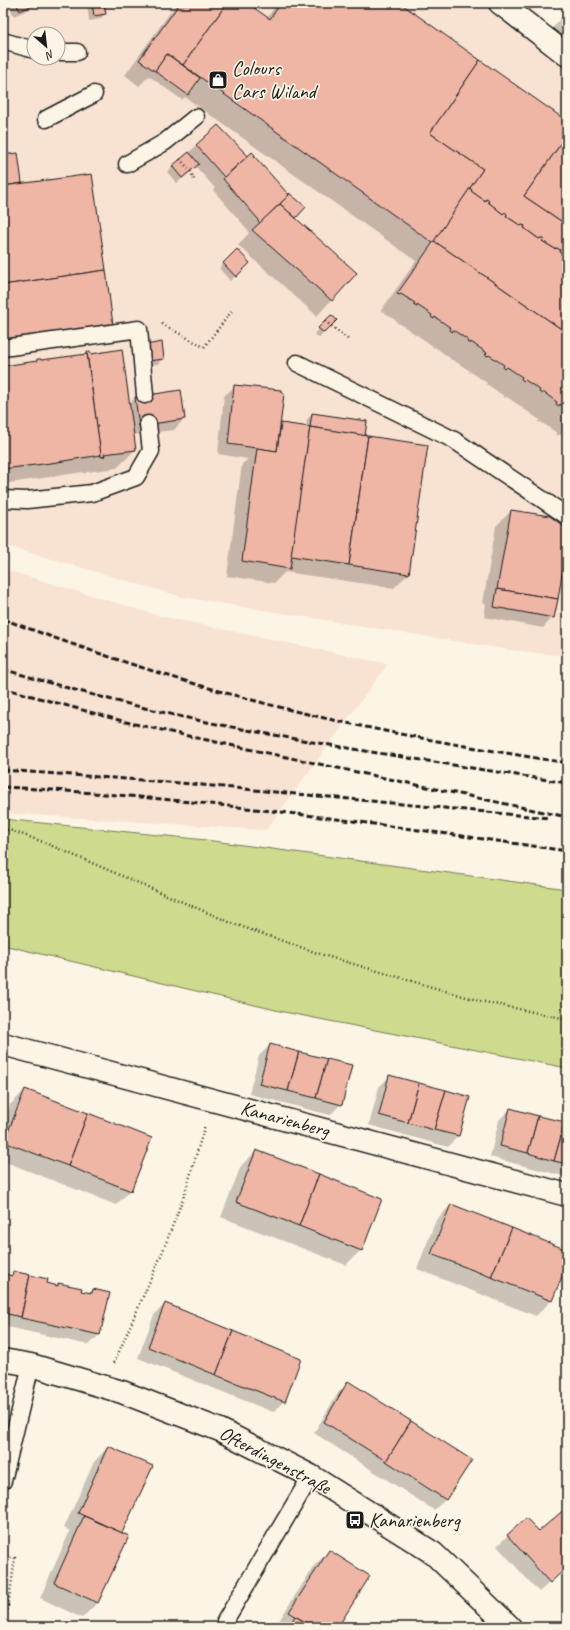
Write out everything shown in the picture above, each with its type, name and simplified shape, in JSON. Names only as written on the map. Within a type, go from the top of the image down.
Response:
[{"type":"street","points":[[500,3],[567,55]]},
{"type":"street","name":"Kanarienberg","points":[[3,1044],[567,1195]]},
{"type":"street","name":"Ofterdingenstraße","points":[[3,1360],[31,1365],[122,1392],[220,1430],[310,1476],[433,1553],[510,1627]]},
{"type":"lane","points":[[3,41],[26,48]]},
{"type":"lane","points":[[66,52],[77,52]]},
{"type":"lane","points":[[46,119],[94,94]]},
{"type":"lane","points":[[127,164],[166,142],[196,117]]},
{"type":"lane","points":[[3,348],[139,329],[146,395]]},
{"type":"lane","points":[[297,363],[454,440],[567,516]]},
{"type":"lane","points":[[3,499],[27,500],[92,493],[136,477],[151,451],[148,424]]},
{"type":"lane","points":[[3,1481],[31,1365]]},
{"type":"lane","points":[[225,1621],[310,1476]]},
{"type":"path","points":[[180,159],[191,172],[195,182]]},
{"type":"path","points":[[158,323],[165,325],[204,347],[232,311]]},
{"type":"path","points":[[325,321],[350,341]]},
{"type":"path","points":[[3,829],[43,842],[234,924],[326,956],[480,1001],[567,1020]]},
{"type":"path","points":[[103,1386],[131,1326],[174,1222],[185,1193],[213,1100]]},
{"type":"path","points":[[3,1555],[16,1558],[5,1627]]},
{"type":"shaded area","points":[[3,3],[526,3],[567,43],[567,656],[510,650],[183,597],[3,545]]},
{"type":"shaded area","points":[[3,569],[160,616],[388,664],[266,830],[3,813]]},
{"type":"green space","points":[[3,819],[206,840],[567,889],[567,1068],[284,1012],[3,945]]},
{"type":"building","points":[[16,3],[37,3],[20,11]]},
{"type":"building","points":[[92,3],[104,3],[106,14],[94,16]]},
{"type":"building","points":[[180,3],[227,3],[183,65],[167,54],[155,71],[139,60]]},
{"type":"building","points":[[227,3],[247,3],[270,19],[281,3],[400,3],[480,60],[430,133],[483,169],[433,243],[183,65]]},
{"type":"building","points":[[167,54],[200,78],[188,95],[155,71]]},
{"type":"building","points":[[480,60],[567,121],[567,135],[524,196],[567,225],[567,257],[559,252],[560,250],[557,248],[555,249],[542,241],[544,239],[539,239],[524,228],[525,226],[521,226],[506,216],[507,214],[505,212],[503,214],[488,202],[489,201],[486,199],[485,201],[471,191],[472,190],[470,188],[483,169],[430,133]]},
{"type":"building","points":[[218,125],[248,156],[224,177],[196,145]]},
{"type":"building","points":[[567,135],[567,225],[524,196]]},
{"type":"building","points":[[189,152],[199,164],[182,178],[172,166]]},
{"type":"building","points":[[252,152],[289,195],[260,223],[223,179]]},
{"type":"building","points":[[18,153],[22,183],[3,186],[3,155]]},
{"type":"building","points":[[92,174],[106,270],[3,285],[3,186]]},
{"type":"building","points":[[470,188],[472,190],[471,191],[485,201],[486,199],[489,201],[488,202],[503,214],[505,212],[507,214],[506,216],[521,226],[525,226],[524,228],[539,239],[544,239],[542,241],[555,249],[557,248],[560,250],[559,252],[567,257],[567,333],[434,241]]},
{"type":"building","points":[[289,193],[306,207],[296,218],[280,204],[289,195]]},
{"type":"building","points":[[280,204],[357,273],[332,301],[252,230]]},
{"type":"building","points":[[434,241],[567,333],[567,409],[560,404],[559,406],[556,404],[557,402],[543,392],[542,394],[539,392],[540,390],[521,379],[522,377],[507,367],[505,369],[503,367],[504,365],[489,355],[485,355],[487,353],[471,342],[470,344],[467,342],[468,340],[453,330],[452,332],[450,330],[451,328],[435,317],[434,319],[431,317],[432,315],[417,305],[417,307],[413,305],[415,303],[401,294],[397,294]]},
{"type":"building","points":[[237,249],[250,263],[236,277],[223,263]]},
{"type":"building","points":[[106,270],[113,325],[3,340],[3,285]]},
{"type":"building","points":[[331,315],[337,320],[324,333],[318,328]]},
{"type":"building","points":[[162,342],[164,359],[148,361],[146,345]]},
{"type":"building","points":[[122,349],[136,450],[104,454],[105,456],[101,457],[87,352],[91,352],[91,354]]},
{"type":"building","points":[[87,354],[101,455],[3,469],[3,366],[37,361],[37,359],[41,360]]},
{"type":"building","points":[[234,385],[281,390],[284,394],[277,451],[228,444]]},
{"type":"building","points":[[181,390],[185,419],[139,426],[135,397]]},
{"type":"building","points":[[312,413],[367,421],[365,436],[310,427]]},
{"type":"building","points":[[281,423],[310,427],[290,569],[242,561],[257,448],[277,451]]},
{"type":"building","points":[[310,427],[368,436],[349,565],[291,556]]},
{"type":"building","points":[[368,436],[428,445],[409,574],[349,565]]},
{"type":"building","points":[[511,510],[550,516],[567,529],[567,543],[558,599],[497,589]]},
{"type":"building","points":[[497,589],[558,599],[554,618],[494,607]]},
{"type":"building","points":[[270,1044],[299,1052],[288,1091],[259,1084]]},
{"type":"building","points":[[299,1052],[327,1059],[316,1098],[288,1091]]},
{"type":"building","points":[[327,1059],[352,1065],[342,1105],[316,1098]]},
{"type":"building","points":[[389,1075],[419,1083],[408,1123],[379,1115]]},
{"type":"building","points":[[419,1083],[446,1090],[434,1130],[408,1123]]},
{"type":"building","points":[[25,1089],[88,1113],[68,1166],[4,1142]]},
{"type":"building","points":[[446,1090],[470,1097],[459,1136],[434,1130]]},
{"type":"building","points":[[510,1108],[538,1116],[528,1153],[500,1146]]},
{"type":"building","points":[[88,1113],[152,1138],[131,1191],[68,1166]]},
{"type":"building","points":[[538,1116],[565,1122],[554,1161],[528,1153]]},
{"type":"building","points":[[565,1122],[567,1123],[567,1164],[554,1161]]},
{"type":"building","points":[[256,1150],[319,1174],[299,1226],[236,1202]]},
{"type":"building","points":[[319,1174],[382,1199],[362,1251],[299,1226]]},
{"type":"building","points":[[451,1204],[512,1228],[491,1277],[431,1254]]},
{"type":"building","points":[[512,1228],[567,1250],[567,1264],[552,1301],[491,1277]]},
{"type":"building","points":[[13,1271],[30,1275],[21,1317],[3,1313],[3,1273],[12,1276]]},
{"type":"building","points":[[30,1275],[48,1279],[47,1283],[58,1286],[58,1283],[82,1288],[81,1291],[92,1293],[93,1289],[110,1293],[100,1335],[21,1318]]},
{"type":"building","points":[[165,1303],[233,1331],[216,1375],[148,1347]]},
{"type":"building","points":[[233,1331],[301,1359],[285,1402],[216,1375]]},
{"type":"building","points":[[348,1381],[411,1421],[386,1461],[324,1422]]},
{"type":"building","points":[[411,1421],[472,1460],[446,1500],[386,1461]]},
{"type":"building","points":[[108,1446],[153,1466],[122,1533],[78,1513]]},
{"type":"building","points":[[566,1508],[567,1567],[550,1583],[507,1535],[526,1518],[539,1531]]},
{"type":"building","points":[[84,1516],[129,1536],[98,1603],[54,1583]]},
{"type":"building","points":[[329,1550],[370,1576],[338,1627],[313,1627],[289,1612]]},
{"type":"building","points":[[295,1616],[313,1627],[289,1627]]},
{"type":"railway","points":[[3,619],[164,675],[288,709],[359,726],[567,763]]},
{"type":"railway","points":[[3,669],[97,696],[192,719],[426,761],[567,783]]},
{"type":"railway","points":[[3,688],[126,722],[567,817]]},
{"type":"railway","points":[[3,770],[181,783],[549,818]]},
{"type":"railway","points":[[3,787],[144,797],[215,805],[426,831],[567,851]]},
{"type":"place","name":"Colours Cars Wiland","points":[[218,80]]},
{"type":"place","name":"Kanarienberg","points":[[355,1520]]}]
